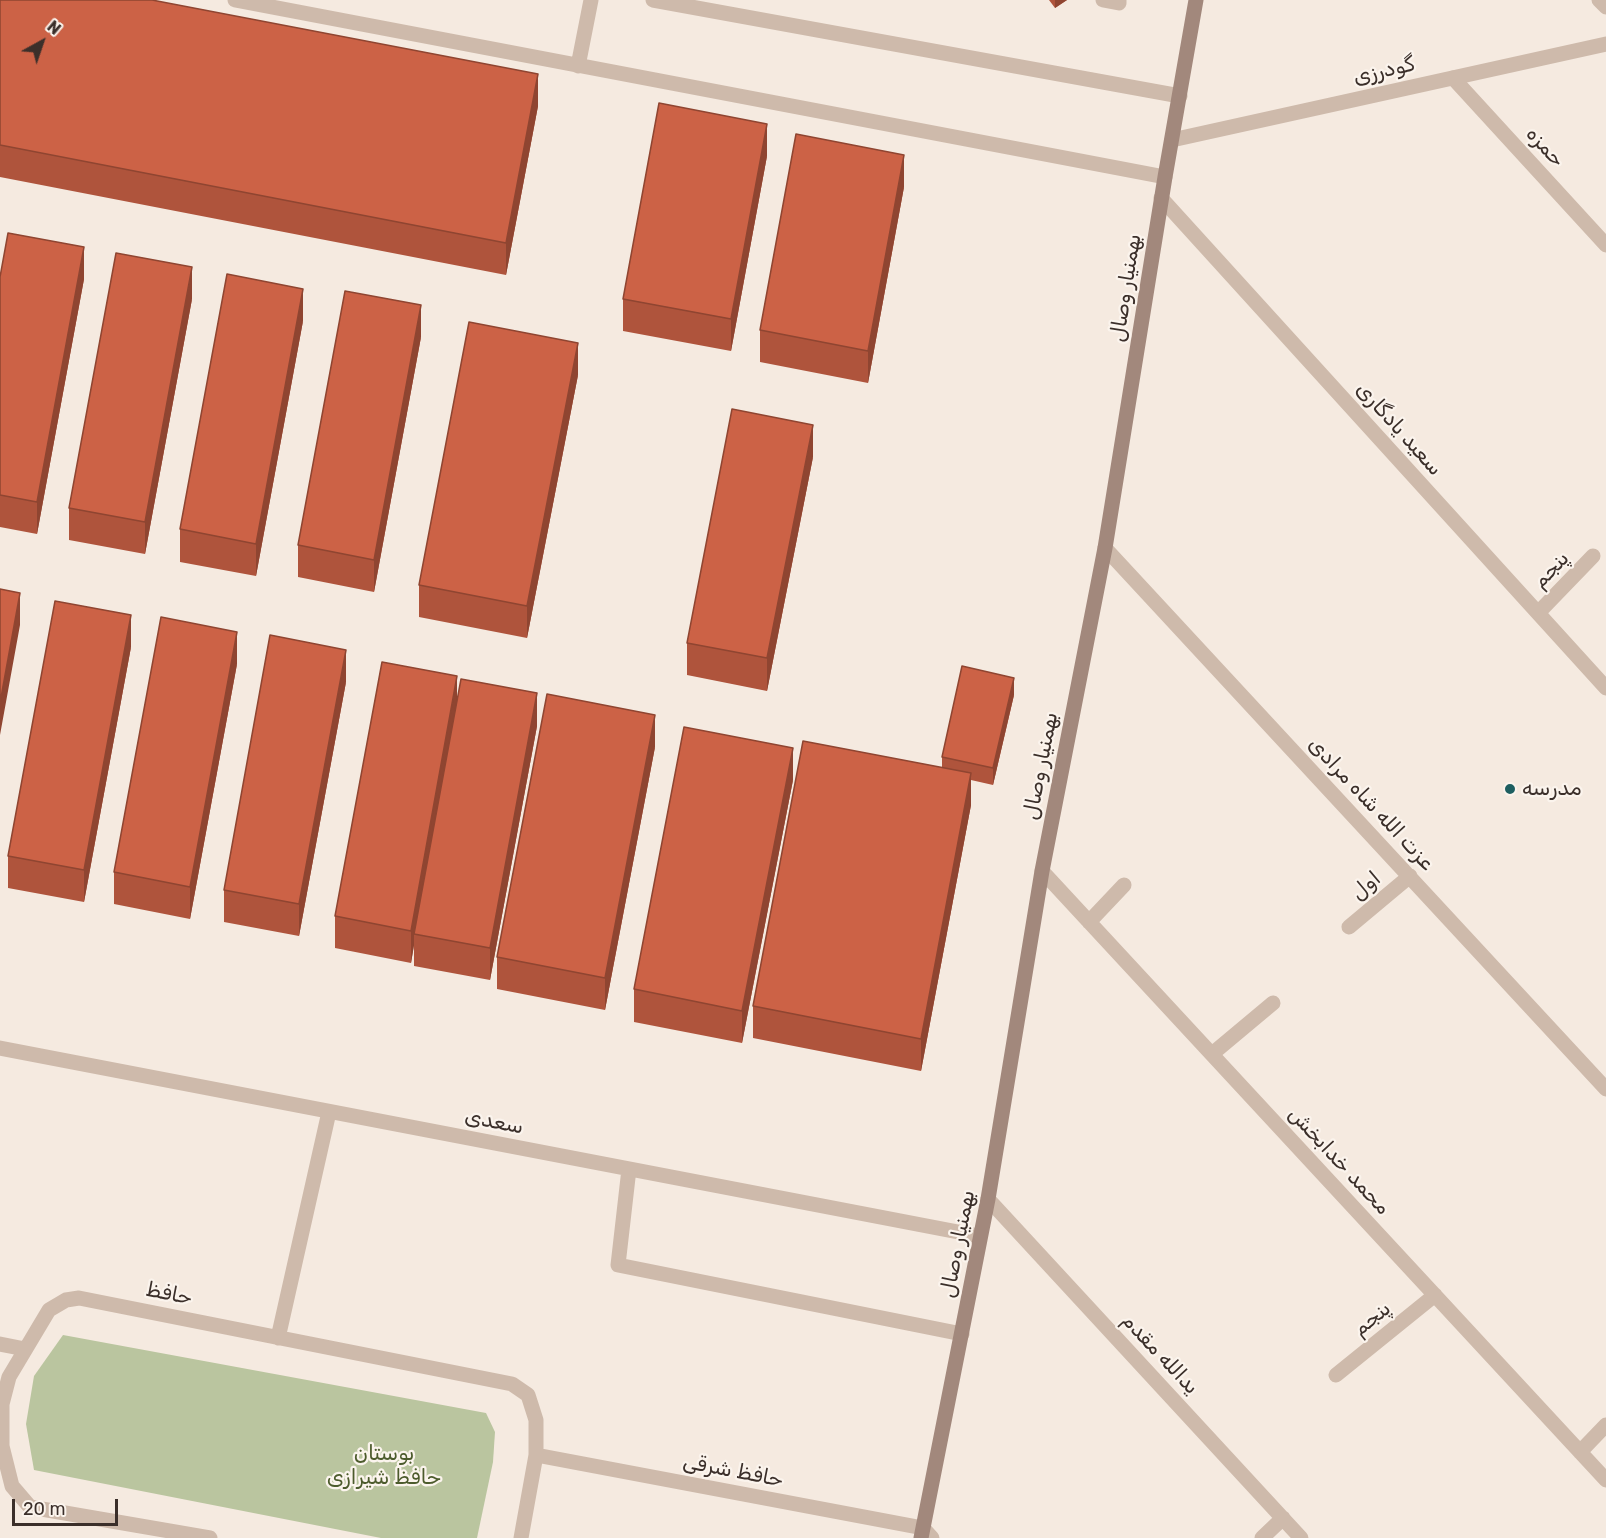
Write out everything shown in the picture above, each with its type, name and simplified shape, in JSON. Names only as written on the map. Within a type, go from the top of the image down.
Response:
[{"type":"main road","name":"بهمنیار وصال","points":[[925,1535],[979,1236],[988,1199],[1042,871],[1105,548],[1161,198],[1197,0]]},
{"type":"street","points":[[235,0],[1165,177]]},
{"type":"street","points":[[578,66],[591,0]]},
{"type":"street","points":[[653,0],[1180,96]]},
{"type":"street","points":[[1103,0],[1119,3],[1119,0]]},
{"type":"street","points":[[1599,0],[1606,7]]},
{"type":"street","name":"گودرزی","points":[[1172,140],[1606,44]]},
{"type":"street","name":"حمزه","points":[[1453,78],[1606,244]]},
{"type":"street","name":"سعید یادگاری","points":[[1161,198],[1606,688]]},
{"type":"street","name":"عزت الله شاه مرادی","points":[[1105,548],[1606,1089]]},
{"type":"street","name":"پنجم","points":[[1538,614],[1593,556]]},
{"type":"street","name":"محمد خدابخش","points":[[1042,871],[1606,1480]]},
{"type":"street","name":"اول","points":[[1349,927],[1410,876]]},
{"type":"street","points":[[1089,922],[1124,885]]},
{"type":"street","points":[[1212,1054],[1273,1003]]},
{"type":"street","name":"سعدی","points":[[0,1048],[979,1236]]},
{"type":"street","points":[[278,1338],[329,1112]]},
{"type":"street","points":[[628,1169],[618,1265],[962,1334]]},
{"type":"street","name":"یدالله مقدم","points":[[988,1199],[1301,1538]]},
{"type":"street","name":"پنجم","points":[[1336,1376],[1435,1295]]},
{"type":"street","name":"حافظ","points":[[210,1538],[30,1507],[12,1486],[1,1445],[2,1404],[9,1377],[50,1310],[66,1300],[79,1298],[512,1384],[528,1395],[536,1420],[536,1455],[521,1538]]},
{"type":"street","points":[[0,1344],[25,1348]]},
{"type":"street","points":[[1580,1452],[1606,1425]]},
{"type":"street","name":"حافظ شرقی","points":[[536,1455],[925,1535]]},
{"type":"street","points":[[1262,1538],[1283,1518]]},
{"type":"green space","name":"بوستان حافظ شیرازی","points":[[63,1335],[486,1413],[495,1432],[493,1462],[477,1538],[381,1538],[34,1470],[26,1424],[34,1376]]},
{"type":"building","points":[[0,0],[152,0],[538,74],[506,243],[0,145]]},
{"type":"building","points":[[659,103],[767,124],[731,319],[623,299]]},
{"type":"building","points":[[796,134],[904,155],[868,351],[760,330]]},
{"type":"building","points":[[8,233],[84,247],[37,502],[0,495],[0,277]]},
{"type":"building","points":[[116,253],[192,267],[145,522],[69,508]]},
{"type":"building","points":[[227,274],[303,289],[256,544],[180,529]]},
{"type":"building","points":[[345,291],[421,305],[374,560],[298,545]]},
{"type":"building","points":[[469,322],[578,343],[527,606],[419,585]]},
{"type":"building","points":[[732,409],[813,425],[767,658],[687,643]]},
{"type":"building","points":[[0,589],[20,593],[0,703]]},
{"type":"building","points":[[55,601],[131,615],[84,870],[8,856]]},
{"type":"building","points":[[161,617],[237,632],[190,887],[114,872]]},
{"type":"building","points":[[270,635],[346,650],[299,904],[224,890]]},
{"type":"building","points":[[382,662],[457,676],[411,931],[335,916]]},
{"type":"building","points":[[962,666],[1014,678],[993,768],[942,757]]},
{"type":"building","points":[[461,679],[537,693],[490,948],[414,934]]},
{"type":"building","points":[[547,694],[655,715],[605,978],[497,957]]},
{"type":"building","points":[[684,727],[793,748],[742,1011],[634,989]]},
{"type":"building","points":[[803,741],[971,773],[921,1039],[753,1006]]},
{"type":"place","name":"مدرسه","points":[[1510,789]]}]
